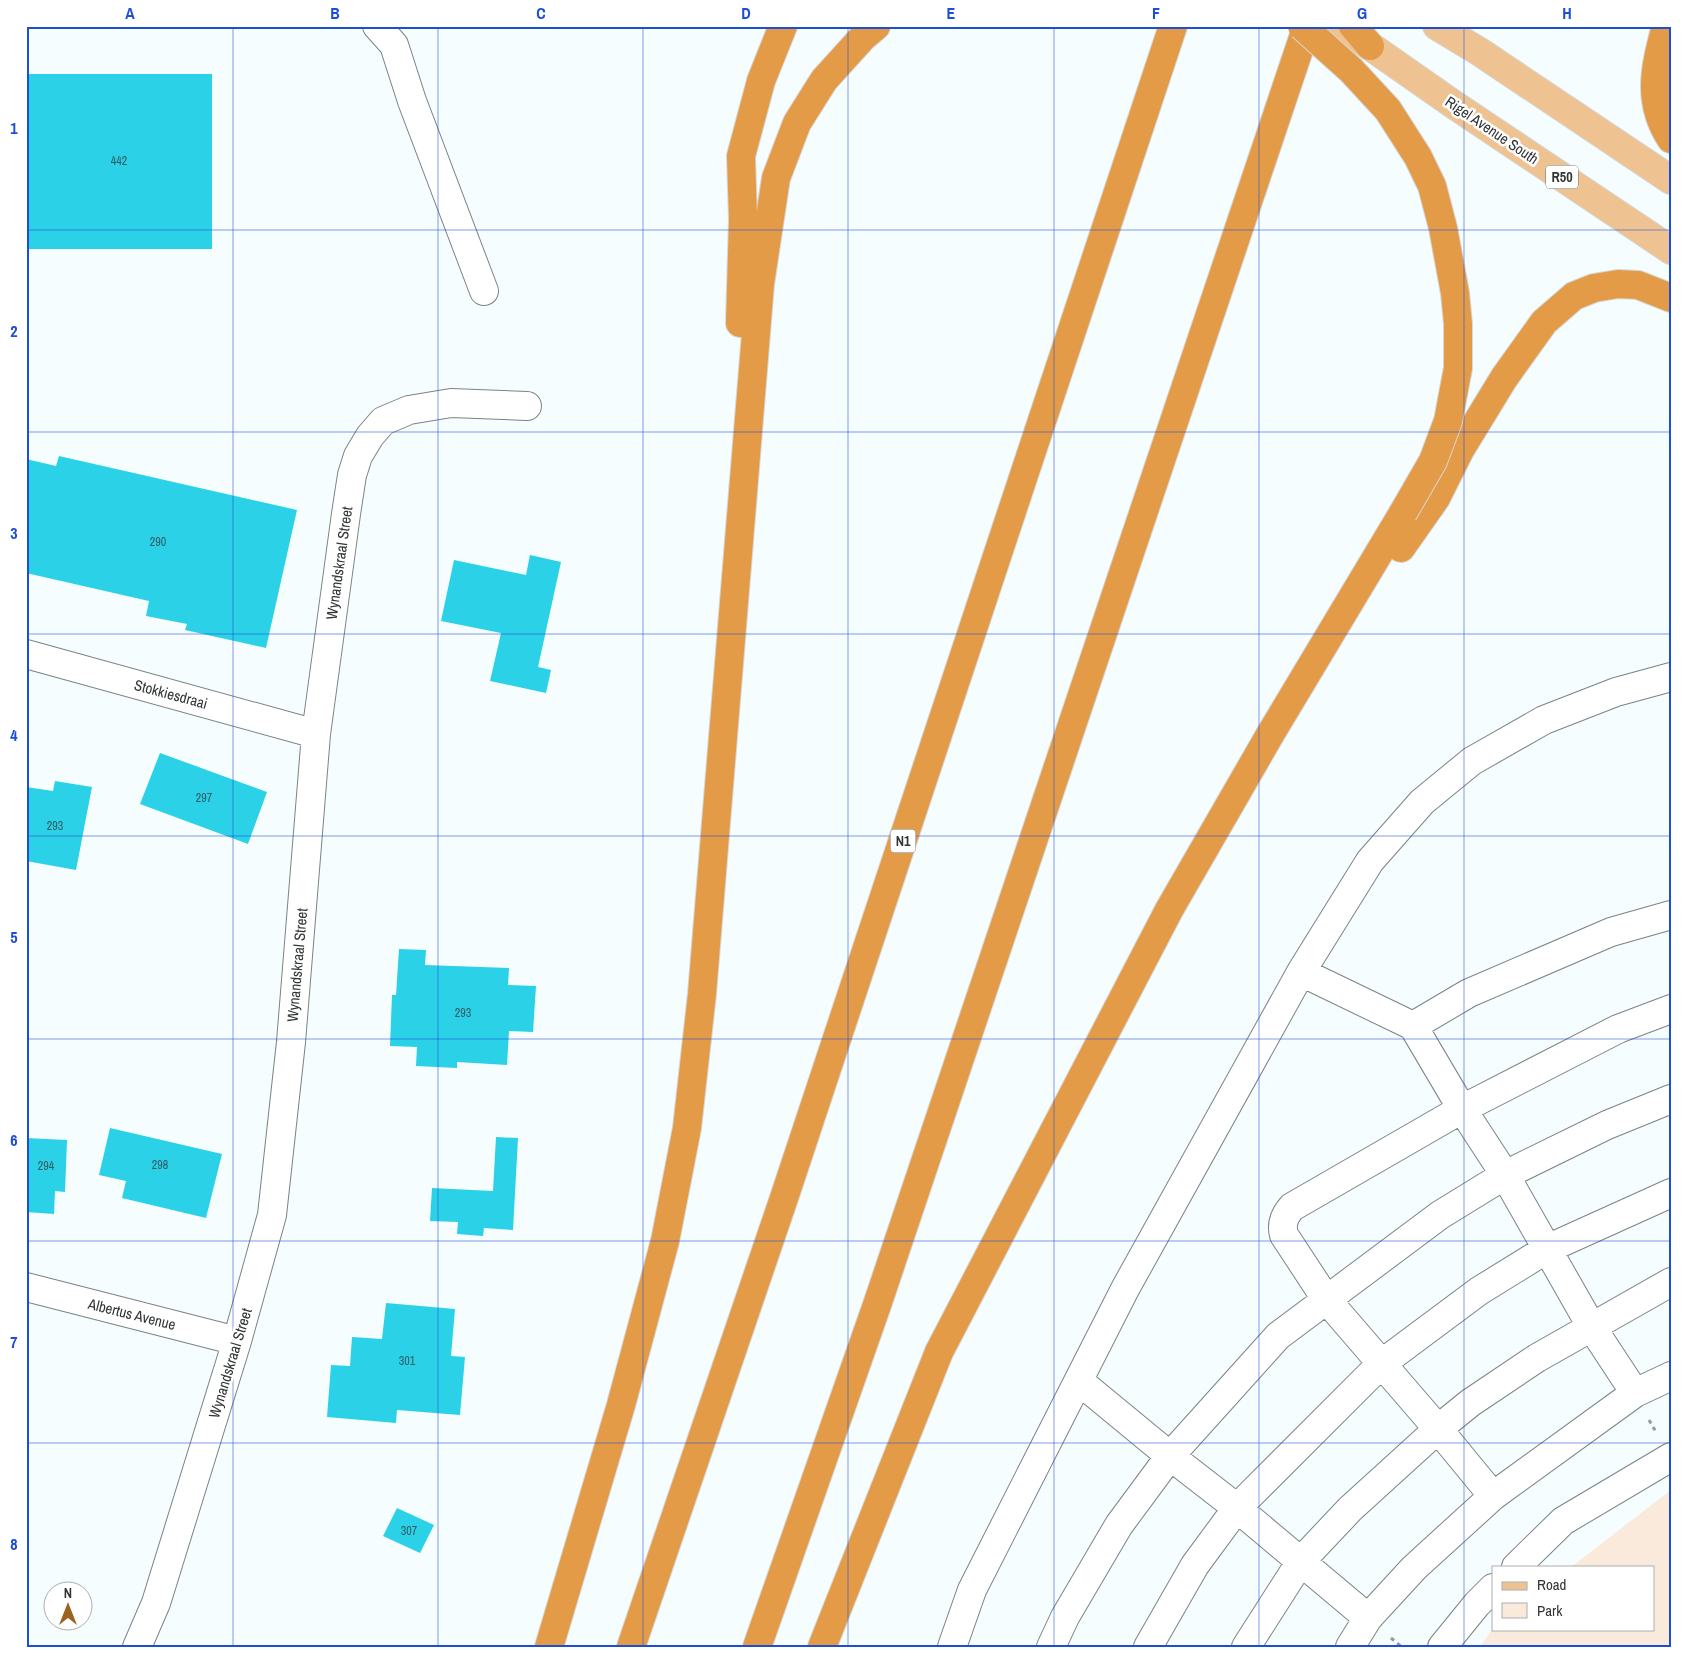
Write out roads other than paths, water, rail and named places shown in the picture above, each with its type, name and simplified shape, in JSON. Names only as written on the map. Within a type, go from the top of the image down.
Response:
[{"type":"highway","points":[[730,649],[743,219],[741,156],[761,81],[783,26]]},
{"type":"highway","points":[[549,1647],[621,1405],[665,1241],[687,1128],[702,994],[760,284],[776,178],[797,123],[824,80],[863,37],[876,26]]},
{"type":"highway","name":"N1","points":[[631,1647],[787,1188],[1173,26]]},
{"type":"highway","points":[[822,1647],[939,1352],[1169,910],[1271,733],[1403,513],[1433,460],[1448,421],[1458,368],[1458,324],[1455,293],[1443,228],[1432,186],[1418,157],[1388,110],[1351,70],[1302,26]]},
{"type":"highway","points":[[757,1647],[877,1305],[1308,26]]},
{"type":"highway","points":[[1666,26],[1654,81],[1657,106],[1663,128],[1671,139]]},
{"type":"highway","points":[[1271,733],[1436,498],[1460,450],[1504,378],[1544,322],[1574,296],[1594,288],[1618,284],[1638,285],[1671,298]]},
{"type":"main road","name":"Rigel Avenue South","points":[[1338,26],[1362,36],[1453,104],[1671,250]]},
{"type":"main road","points":[[1438,26],[1671,180]]},
{"type":"street","points":[[377,26],[394,45],[412,101],[484,291]]},
{"type":"street","name":"Wynandskraal Street","points":[[137,1647],[156,1603],[237,1341],[272,1215],[291,1042],[316,734],[352,474],[358,456],[370,436],[383,421],[409,410],[452,403],[527,406]]},
{"type":"street","name":"Stokkiesdraai","points":[[26,654],[316,734]]},
{"type":"street","points":[[952,1647],[972,1590],[1125,1289],[1300,972],[1370,861],[1422,802],[1472,761],[1544,720],[1616,692],[1671,677]]},
{"type":"street","points":[[1413,1026],[1469,993],[1602,936],[1671,915]]},
{"type":"street","points":[[1300,972],[1413,1026],[1462,1109],[1505,1175],[1591,1326],[1635,1393]]},
{"type":"street","points":[[1493,1496],[1326,1299],[1284,1235],[1282,1228],[1286,1214],[1292,1207],[1462,1109],[1618,1029],[1671,1009]]},
{"type":"street","points":[[1051,1647],[1065,1617],[1119,1525],[1170,1456],[1278,1336],[1440,1215],[1505,1175],[1607,1125],[1671,1099]]},
{"type":"street","points":[[1148,1647],[1195,1565],[1237,1508],[1382,1364],[1480,1291],[1547,1249],[1671,1193]]},
{"type":"street","points":[[1246,1647],[1301,1561],[1350,1509],[1438,1429],[1470,1403],[1536,1358],[1671,1282]]},
{"type":"street","name":"Albertus Avenue","points":[[26,1287],[237,1341]]},
{"type":"street","points":[[1350,1647],[1368,1618],[1414,1568],[1493,1496],[1635,1393],[1671,1376]]},
{"type":"street","points":[[1079,1381],[1237,1508],[1368,1618]]},
{"type":"street","points":[[1517,1566],[1563,1521],[1670,1457]]},
{"type":"street","points":[[1442,1647],[1477,1604],[1492,1589]]}]
